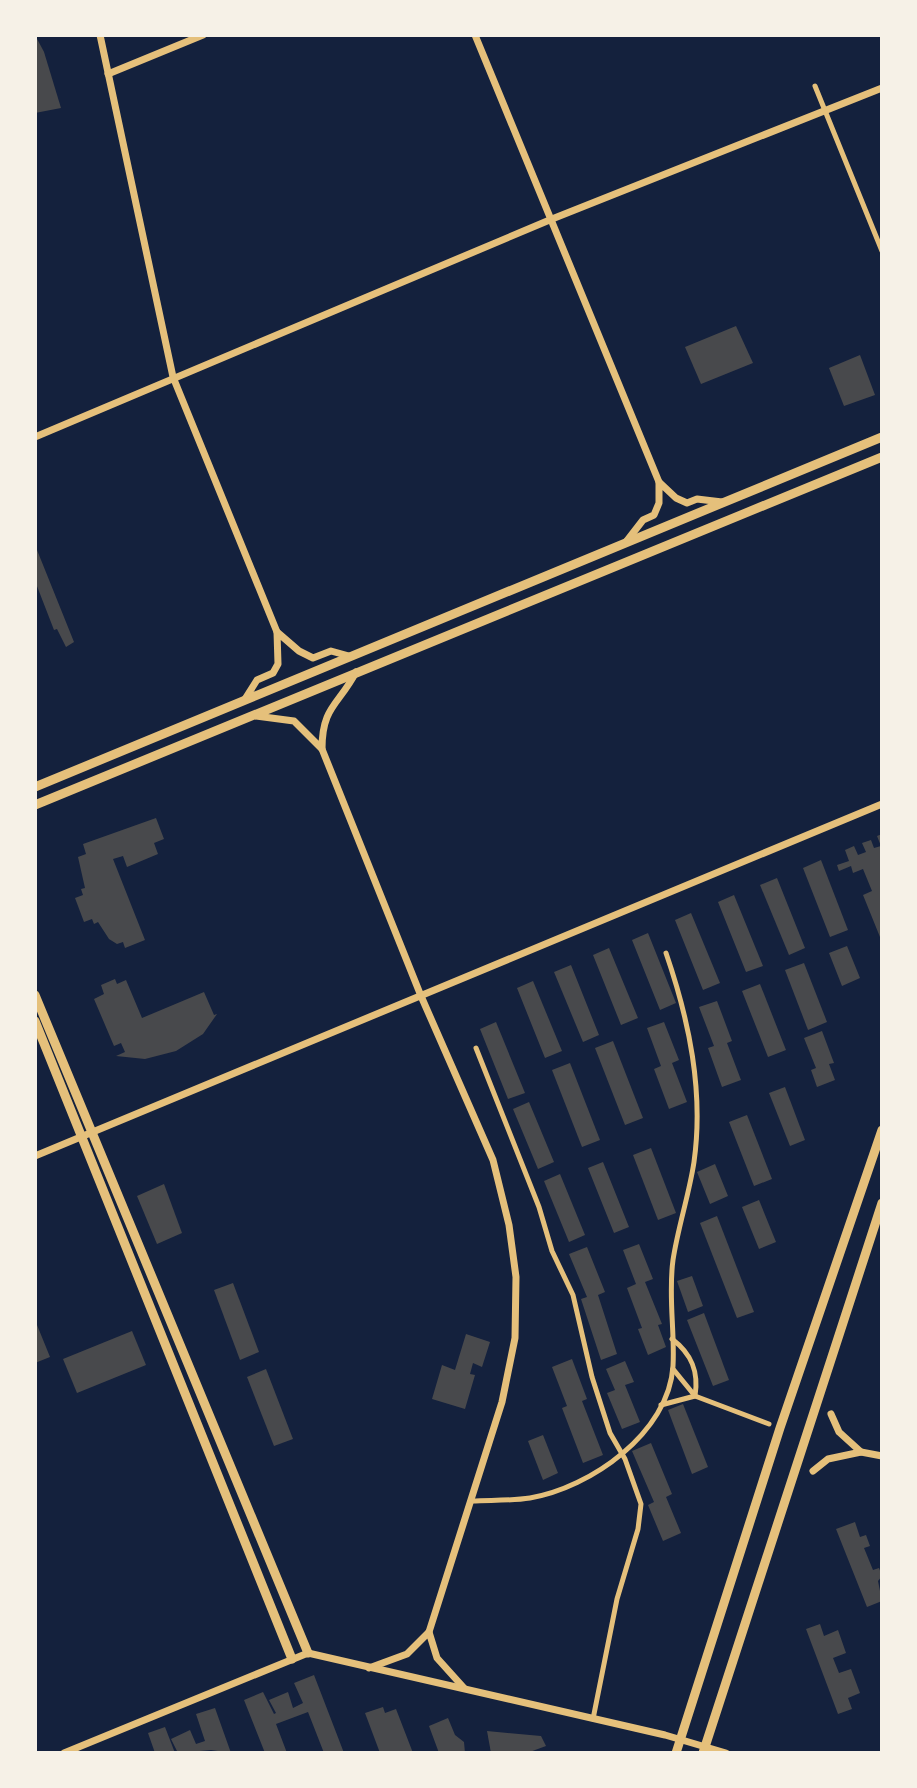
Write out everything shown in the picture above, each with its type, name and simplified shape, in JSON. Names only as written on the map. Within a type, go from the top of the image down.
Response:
[{"type":"main road","points":[[35,787],[882,437]]},
{"type":"main road","points":[[35,805],[882,457]]},
{"type":"main road","points":[[35,995],[292,1659]]},
{"type":"main road","points":[[35,1021],[87,1134],[308,1653]]},
{"type":"main road","points":[[676,1753],[780,1428],[882,1130]]},
{"type":"main road","points":[[704,1750],[882,1203]]},
{"type":"street","points":[[100,35],[173,377],[277,632],[278,664],[273,673],[257,680],[245,699]]},
{"type":"street","points":[[108,74],[203,35]]},
{"type":"street","points":[[475,35],[659,482],[659,503],[654,515],[643,520],[626,542]]},
{"type":"street","points":[[815,86],[882,251]]},
{"type":"street","points":[[35,437],[552,219],[882,88]]},
{"type":"street","points":[[659,482],[676,498],[687,503],[697,499],[723,502]]},
{"type":"street","points":[[277,632],[299,651],[313,658],[331,651],[349,656]]},
{"type":"street","points":[[356,672],[348,688],[331,705],[322,726],[322,748],[421,996],[493,1160],[509,1226],[516,1277],[515,1338],[492,1441],[429,1632],[407,1654],[368,1668]]},
{"type":"street","points":[[252,715],[294,721],[322,748]]},
{"type":"street","points":[[35,1156],[882,804]]},
{"type":"street","points":[[471,1501],[529,1498],[580,1483],[621,1454],[646,1431],[661,1405],[673,1369],[670,1294],[694,1160],[699,1110],[695,1071],[681,996],[666,953]]},
{"type":"street","points":[[476,1048],[545,1222],[552,1251],[573,1295],[592,1377],[610,1433],[636,1484],[641,1504],[638,1529],[617,1599],[593,1719]]},
{"type":"street","points":[[672,1339],[684,1347],[693,1362],[697,1384],[695,1396]]},
{"type":"street","points":[[673,1369],[695,1396],[768,1424]]},
{"type":"street","points":[[661,1405],[695,1396]]},
{"type":"street","points":[[831,1415],[839,1432],[861,1452]]},
{"type":"street","points":[[813,1471],[828,1459],[861,1452],[882,1456]]},
{"type":"street","points":[[429,1632],[437,1658],[464,1689]]},
{"type":"street","points":[[64,1753],[308,1653],[680,1740],[704,1750],[726,1753]]},
{"type":"building","points":[[35,35],[44,52],[61,108],[35,113]]},
{"type":"building","points":[[736,326],[753,363],[701,384],[685,347]]},
{"type":"building","points":[[860,355],[875,395],[844,406],[829,368]]},
{"type":"building","points":[[35,545],[74,642],[66,647],[57,629],[54,630],[35,581]]},
{"type":"building","points":[[156,818],[164,839],[154,843],[158,854],[127,867],[123,856],[113,859],[145,940],[125,948],[123,942],[117,944],[109,939],[98,922],[94,924],[92,919],[84,922],[75,898],[83,895],[81,889],[85,888],[78,857],[86,854],[83,844]]},
{"type":"building","points":[[882,834],[882,942],[863,895],[872,891],[863,869],[853,873],[851,866],[839,871],[837,865],[849,861],[845,850],[854,846],[858,855],[866,852],[862,843],[871,840],[874,848],[881,846],[877,836]]},
{"type":"building","points":[[821,860],[848,930],[830,937],[803,868]]},
{"type":"building","points":[[777,878],[805,948],[789,955],[760,885]]},
{"type":"building","points":[[734,895],[763,966],[746,972],[718,902]]},
{"type":"building","points":[[691,913],[720,983],[703,990],[675,920]]},
{"type":"building","points":[[648,933],[676,1003],[660,1010],[632,940]]},
{"type":"building","points":[[847,946],[860,978],[842,986],[829,953]]},
{"type":"building","points":[[609,948],[638,1018],[621,1025],[593,955]]},
{"type":"building","points":[[804,963],[827,1022],[808,1030],[785,970]]},
{"type":"building","points":[[571,965],[599,1035],[583,1042],[554,972]]},
{"type":"building","points":[[115,979],[117,984],[126,980],[142,1018],[204,992],[214,1015],[217,1014],[203,1034],[176,1051],[145,1059],[116,1056],[125,1052],[121,1043],[114,1046],[94,999],[104,994],[101,985]]},
{"type":"building","points":[[533,981],[562,1051],[545,1058],[517,988]]},
{"type":"building","points":[[760,984],[786,1050],[768,1057],[742,991]]},
{"type":"building","points":[[717,1001],[732,1041],[727,1043],[741,1080],[722,1087],[708,1048],[714,1046],[699,1007]]},
{"type":"building","points":[[496,1022],[525,1093],[508,1099],[480,1029]]},
{"type":"building","points":[[664,1022],[679,1060],[672,1063],[687,1102],[669,1109],[654,1069],[661,1066],[647,1028]]},
{"type":"building","points":[[822,1031],[834,1063],[829,1064],[835,1080],[817,1087],[811,1070],[816,1068],[804,1038]]},
{"type":"building","points":[[613,1041],[643,1118],[625,1125],[595,1048]]},
{"type":"building","points":[[570,1063],[600,1140],[582,1147],[552,1070]]},
{"type":"building","points":[[785,1087],[805,1140],[790,1146],[769,1093]]},
{"type":"building","points":[[529,1102],[554,1162],[538,1169],[513,1109]]},
{"type":"building","points":[[747,1115],[772,1179],[754,1186],[729,1122]]},
{"type":"building","points":[[651,1148],[676,1213],[658,1220],[633,1155]]},
{"type":"building","points":[[603,1162],[629,1227],[614,1233],[588,1168]]},
{"type":"building","points":[[715,1164],[728,1196],[710,1204],[697,1172]]},
{"type":"building","points":[[560,1174],[585,1235],[569,1242],[544,1181]]},
{"type":"building","points":[[164,1184],[182,1233],[157,1244],[137,1196]]},
{"type":"building","points":[[759,1200],[776,1242],[759,1249],[742,1207]]},
{"type":"building","points":[[717,1216],[754,1312],[737,1318],[700,1223]]},
{"type":"building","points":[[639,1244],[653,1279],[645,1282],[662,1324],[658,1325],[666,1347],[648,1355],[638,1329],[642,1328],[627,1288],[636,1284],[623,1250]]},
{"type":"building","points":[[587,1247],[605,1292],[598,1295],[617,1354],[601,1360],[581,1299],[587,1297],[569,1254]]},
{"type":"building","points":[[692,1276],[703,1306],[688,1312],[677,1281]]},
{"type":"building","points":[[233,1283],[259,1352],[240,1360],[214,1290]]},
{"type":"building","points":[[704,1313],[729,1380],[713,1386],[687,1320]]},
{"type":"building","points":[[35,1320],[50,1357],[35,1363]]},
{"type":"building","points":[[132,1331],[146,1365],[77,1393],[63,1359]]},
{"type":"building","points":[[466,1334],[490,1342],[482,1367],[473,1363],[470,1374],[475,1375],[465,1409],[432,1399],[442,1365],[455,1370]]},
{"type":"building","points":[[572,1359],[587,1399],[582,1401],[603,1455],[583,1463],[562,1408],[567,1406],[552,1367]]},
{"type":"building","points":[[625,1361],[634,1382],[625,1385],[640,1422],[622,1429],[607,1393],[615,1390],[606,1369]]},
{"type":"building","points":[[266,1369],[293,1439],[274,1446],[247,1377]]},
{"type":"building","points":[[683,1404],[708,1467],[692,1474],[668,1410]]},
{"type":"building","points":[[543,1435],[558,1473],[543,1480],[528,1441]]},
{"type":"building","points":[[651,1443],[672,1494],[666,1497],[681,1533],[663,1541],[648,1505],[654,1502],[632,1451]]},
{"type":"building","points":[[855,1522],[860,1537],[866,1535],[870,1546],[864,1548],[873,1570],[879,1568],[882,1576],[878,1581],[882,1601],[867,1607],[836,1529]]},
{"type":"building","points":[[820,1624],[824,1636],[838,1630],[846,1653],[833,1658],[839,1673],[851,1669],[860,1693],[848,1698],[852,1709],[838,1714],[806,1629]]},
{"type":"building","points":[[314,1675],[344,1753],[324,1753],[308,1712],[276,1724],[287,1753],[265,1753],[244,1700],[263,1692],[274,1714],[276,1713],[269,1700],[288,1692],[293,1708],[303,1703],[294,1683]]},
{"type":"building","points":[[383,1707],[385,1713],[396,1709],[413,1753],[380,1753],[365,1713]]},
{"type":"building","points":[[215,1708],[231,1753],[211,1750],[178,1753],[171,1739],[190,1730],[196,1744],[205,1741],[196,1714]]},
{"type":"building","points":[[448,1718],[455,1735],[464,1742],[465,1753],[439,1753],[429,1726]]},
{"type":"building","points":[[165,1727],[175,1753],[155,1753],[148,1733]]},
{"type":"building","points":[[487,1731],[541,1736],[546,1746],[527,1753],[491,1753]]}]
